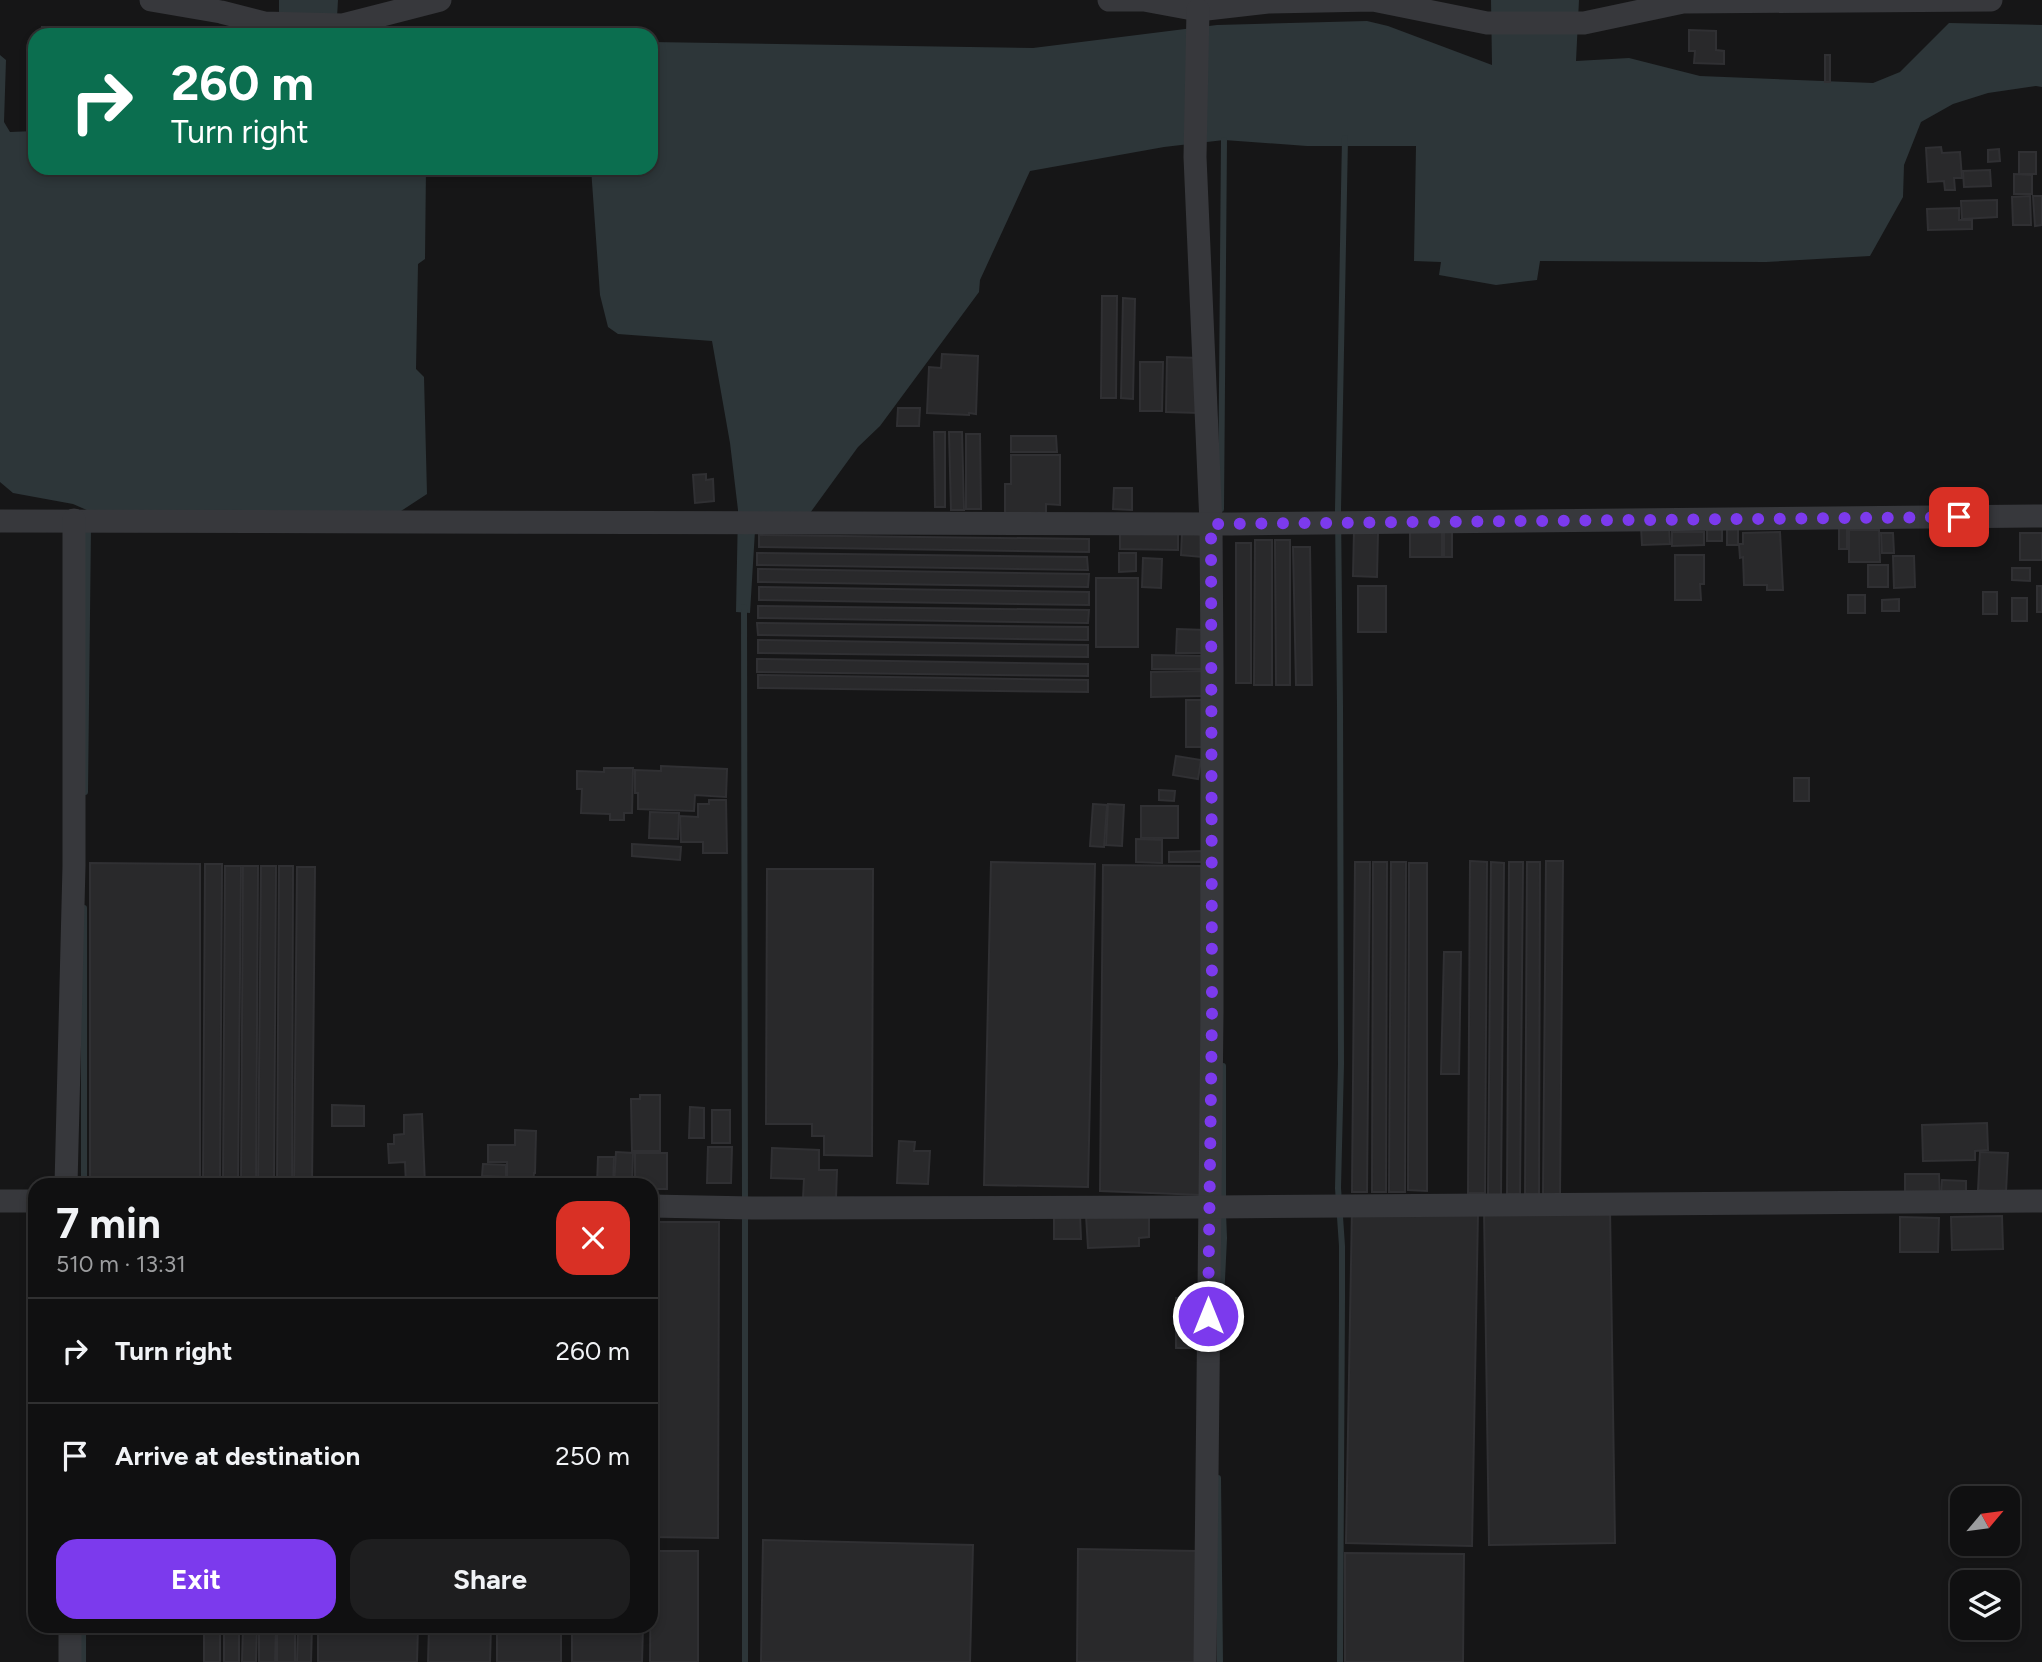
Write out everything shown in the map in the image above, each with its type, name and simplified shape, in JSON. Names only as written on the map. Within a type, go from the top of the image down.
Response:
[{"type":"street","points":[[151,0],[221,12],[264,23],[343,25],[440,0]]},
{"type":"street","points":[[1109,0],[1144,0],[1198,10],[1268,2],[1373,0],[1487,23],[1584,23],[1683,2],[1991,0]]},
{"type":"street","points":[[1198,10],[1195,157],[1222,524],[1212,1013],[1218,1206],[1205,1662]]},
{"type":"street","points":[[0,521],[1222,524],[2042,516]]},
{"type":"street","points":[[66,1178],[85,520]]},
{"type":"street","points":[[0,1201],[28,1201]]},
{"type":"street","points":[[658,1206],[743,1208],[2042,1201]]},
{"type":"street","points":[[70,1633],[70,1662]]},
{"type":"shaded area","points":[[279,0],[338,0],[336,28],[279,28]]},
{"type":"shaded area","points":[[1491,0],[1579,0],[1576,61],[1629,58],[1700,76],[1873,83],[1900,72],[1949,23],[2042,25],[2042,87],[1988,93],[1953,104],[1921,122],[1904,165],[1903,197],[1870,256],[1766,262],[1540,261],[1537,280],[1496,285],[1439,275],[1441,262],[1414,261],[1416,146],[1307,146],[1224,140],[1164,147],[1030,171],[980,280],[979,292],[880,426],[858,447],[810,513],[756,514],[750,613],[736,612],[738,510],[730,443],[712,341],[618,334],[608,327],[600,295],[591,175],[658,175],[658,42],[1033,48],[1217,25],[1367,21],[1388,26],[1492,65]]},
{"type":"shaded area","points":[[0,55],[6,60],[4,122],[10,132],[28,131],[28,175],[426,175],[425,259],[418,264],[416,369],[424,377],[427,494],[401,511],[89,511],[73,504],[13,493],[0,482]]},
{"type":"building","points":[[1689,30],[1716,31],[1716,50],[1724,51],[1724,64],[1694,63],[1695,51],[1689,51]]},
{"type":"building","points":[[1825,55],[1830,55],[1830,82],[1825,82]]},
{"type":"building","points":[[1941,147],[1942,153],[1960,152],[1962,178],[1954,178],[1955,190],[1945,190],[1944,181],[1928,182],[1926,148]]},
{"type":"building","points":[[1999,149],[2000,161],[1988,162],[1988,150]]},
{"type":"building","points":[[2019,152],[2036,152],[2036,174],[2019,174]]},
{"type":"building","points":[[1990,170],[1991,186],[1964,187],[1963,171]]},
{"type":"building","points":[[2014,174],[2032,175],[2032,194],[2014,194]]},
{"type":"building","points":[[2030,196],[2031,225],[2013,225],[2012,197]]},
{"type":"building","points":[[2033,196],[2042,196],[2042,225],[2035,226]]},
{"type":"building","points":[[1997,200],[1997,217],[1962,219],[1961,201]]},
{"type":"building","points":[[1959,208],[1959,220],[1972,220],[1972,229],[1928,230],[1927,209]]},
{"type":"building","points":[[1102,296],[1117,296],[1116,398],[1101,398]]},
{"type":"building","points":[[1123,298],[1135,299],[1133,399],[1121,398]]},
{"type":"building","points":[[942,354],[978,356],[976,414],[927,413],[929,367],[941,368]]},
{"type":"building","points":[[1167,357],[1200,358],[1200,413],[1166,412]]},
{"type":"building","points":[[1140,362],[1163,362],[1162,411],[1140,411]]},
{"type":"building","points":[[898,408],[920,408],[919,426],[897,426]]},
{"type":"building","points":[[934,432],[945,432],[945,507],[935,507]]},
{"type":"building","points":[[949,432],[962,432],[964,510],[951,510]]},
{"type":"building","points":[[966,434],[980,434],[981,509],[966,509]]},
{"type":"building","points":[[1011,436],[1056,436],[1057,452],[1011,452]]},
{"type":"building","points":[[1011,455],[1060,455],[1060,505],[1046,504],[1046,515],[1005,515],[1005,484],[1011,484]]},
{"type":"building","points":[[706,474],[706,480],[713,479],[714,501],[695,503],[693,475]]},
{"type":"building","points":[[1114,488],[1132,488],[1132,510],[1113,509]]},
{"type":"building","points":[[1120,526],[1178,527],[1178,550],[1120,549]]},
{"type":"building","points":[[1707,526],[1722,526],[1722,541],[1707,541]]},
{"type":"building","points":[[1641,527],[1669,527],[1670,544],[1642,545]]},
{"type":"building","points":[[1727,527],[1738,527],[1738,545],[1727,545]]},
{"type":"building","points":[[1839,527],[1847,528],[1847,549],[1839,549]]},
{"type":"building","points":[[1354,530],[1378,531],[1377,577],[1353,576]]},
{"type":"building","points":[[1849,530],[1879,530],[1880,562],[1849,562]]},
{"type":"building","points":[[1410,531],[1442,531],[1442,557],[1410,557]]},
{"type":"building","points":[[1444,532],[1452,532],[1452,557],[1444,557]]},
{"type":"building","points":[[1672,532],[1704,532],[1704,545],[1672,546]]},
{"type":"building","points":[[1780,532],[1783,590],[1767,590],[1767,585],[1744,585],[1743,557],[1740,558],[1739,544],[1743,544],[1743,533]]},
{"type":"building","points":[[1182,533],[1204,535],[1202,557],[1181,555]]},
{"type":"building","points":[[1881,533],[1893,533],[1894,553],[1882,553]]},
{"type":"building","points":[[2020,533],[2042,533],[2042,560],[2020,560]]},
{"type":"building","points":[[759,535],[1089,539],[1089,552],[759,547]]},
{"type":"building","points":[[1255,540],[1272,540],[1272,685],[1254,685]]},
{"type":"building","points":[[1275,540],[1290,540],[1290,685],[1276,685]]},
{"type":"building","points":[[1236,543],[1251,543],[1251,683],[1236,683]]},
{"type":"building","points":[[1293,547],[1310,547],[1312,685],[1296,685]]},
{"type":"building","points":[[757,553],[1087,557],[1088,570],[757,565]]},
{"type":"building","points":[[1119,553],[1136,553],[1136,571],[1119,572]]},
{"type":"building","points":[[1675,555],[1704,555],[1701,600],[1675,600]]},
{"type":"building","points":[[1893,556],[1914,556],[1915,587],[1894,588]]},
{"type":"building","points":[[1143,558],[1162,559],[1161,588],[1142,587]]},
{"type":"building","points":[[1868,565],[1888,565],[1888,587],[1868,587]]},
{"type":"building","points":[[2012,568],[2030,568],[2030,581],[2012,580]]},
{"type":"building","points":[[758,569],[1089,574],[1088,587],[758,582]]},
{"type":"building","points":[[1096,578],[1138,578],[1138,647],[1096,647]]},
{"type":"building","points":[[1358,586],[1386,586],[1386,632],[1358,632]]},
{"type":"building","points":[[2037,586],[2042,586],[2042,612],[2037,612]]},
{"type":"building","points":[[759,587],[1089,592],[1089,605],[759,600]]},
{"type":"building","points":[[1983,592],[1997,592],[1997,614],[1983,614]]},
{"type":"building","points":[[1848,595],[1865,595],[1865,613],[1848,613]]},
{"type":"building","points":[[2012,598],[2027,598],[2027,621],[2012,621]]},
{"type":"building","points":[[1899,599],[1899,611],[1882,611],[1882,600]]},
{"type":"building","points":[[758,606],[1089,610],[1088,623],[758,618]]},
{"type":"building","points":[[757,623],[1088,627],[1088,640],[758,635]]},
{"type":"building","points":[[1177,629],[1205,630],[1205,653],[1176,653]]},
{"type":"building","points":[[758,640],[1088,645],[1088,657],[758,653]]},
{"type":"building","points":[[1152,655],[1203,656],[1204,669],[1152,669]]},
{"type":"building","points":[[757,659],[1088,664],[1088,676],[757,672]]},
{"type":"building","points":[[1202,671],[1203,696],[1151,697],[1151,672]]},
{"type":"building","points":[[758,675],[1088,680],[1088,692],[758,688]]},
{"type":"building","points":[[1186,700],[1204,700],[1203,747],[1186,747]]},
{"type":"building","points":[[1176,756],[1201,760],[1198,779],[1173,775]]},
{"type":"building","points":[[661,766],[727,769],[726,797],[695,795],[694,811],[638,809],[635,770],[661,771]]},
{"type":"building","points":[[604,768],[633,768],[632,813],[624,813],[624,820],[610,820],[610,814],[581,813],[582,789],[577,789],[577,771],[604,772]]},
{"type":"building","points":[[1794,778],[1809,778],[1809,801],[1794,801]]},
{"type":"building","points":[[1159,790],[1175,791],[1174,801],[1159,800]]},
{"type":"building","points":[[709,800],[726,800],[727,853],[703,853],[703,842],[681,842],[680,816],[698,817],[698,804],[709,804]]},
{"type":"building","points":[[1093,804],[1107,805],[1104,847],[1090,846]]},
{"type":"building","points":[[1108,804],[1124,805],[1122,846],[1106,845]]},
{"type":"building","points":[[1141,806],[1178,806],[1178,838],[1141,838]]},
{"type":"building","points":[[650,812],[679,813],[678,839],[649,838]]},
{"type":"building","points":[[1136,839],[1162,840],[1162,863],[1136,862]]},
{"type":"building","points":[[632,844],[681,847],[680,860],[632,856]]},
{"type":"building","points":[[1204,851],[1204,862],[1169,862],[1169,852]]},
{"type":"building","points":[[1470,861],[1487,862],[1485,1193],[1468,1193]]},
{"type":"building","points":[[1546,861],[1563,861],[1560,1195],[1543,1195]]},
{"type":"building","points":[[991,862],[1095,864],[1088,1187],[984,1185]]},
{"type":"building","points":[[1355,862],[1370,862],[1367,1192],[1352,1192]]},
{"type":"building","points":[[1373,862],[1387,862],[1386,1192],[1372,1192]]},
{"type":"building","points":[[1391,862],[1406,862],[1405,1192],[1389,1192]]},
{"type":"building","points":[[1491,862],[1504,863],[1501,1195],[1488,1195]]},
{"type":"building","points":[[1509,862],[1523,862],[1520,1194],[1507,1194]]},
{"type":"building","points":[[1527,862],[1540,862],[1539,1195],[1525,1194]]},
{"type":"building","points":[[90,863],[200,864],[200,1178],[90,1178]]},
{"type":"building","points":[[1409,863],[1427,863],[1427,1191],[1408,1190]]},
{"type":"building","points":[[205,864],[222,864],[220,1178],[203,1178]]},
{"type":"building","points":[[1103,865],[1201,866],[1202,1195],[1100,1191]]},
{"type":"building","points":[[225,866],[241,866],[238,1178],[223,1178]]},
{"type":"building","points":[[243,866],[258,866],[256,1178],[241,1178]]},
{"type":"building","points":[[261,866],[276,866],[274,1178],[258,1178]]},
{"type":"building","points":[[279,866],[293,866],[292,1178],[277,1178]]},
{"type":"building","points":[[297,867],[315,867],[312,1178],[294,1178]]},
{"type":"building","points":[[767,869],[873,869],[872,1156],[824,1155],[824,1136],[812,1136],[812,1124],[766,1124]]},
{"type":"building","points":[[1444,952],[1461,952],[1459,1074],[1441,1074]]},
{"type":"building","points":[[640,1095],[660,1095],[660,1151],[632,1151],[631,1099],[640,1099]]},
{"type":"building","points":[[332,1105],[364,1106],[364,1126],[332,1126]]},
{"type":"building","points":[[690,1107],[704,1108],[704,1138],[689,1138]]},
{"type":"building","points":[[712,1110],[730,1110],[730,1143],[712,1143]]},
{"type":"building","points":[[422,1114],[425,1178],[406,1178],[405,1162],[389,1163],[388,1144],[394,1144],[394,1135],[404,1134],[404,1115]]},
{"type":"building","points":[[1987,1123],[1988,1150],[1975,1151],[1975,1160],[1923,1161],[1922,1125]]},
{"type":"building","points":[[515,1130],[536,1131],[534,1178],[507,1177],[507,1162],[488,1162],[488,1145],[515,1145]]},
{"type":"building","points":[[899,1141],[915,1142],[914,1151],[930,1151],[928,1184],[897,1183]]},
{"type":"building","points":[[708,1147],[732,1147],[731,1183],[707,1183]]},
{"type":"building","points":[[772,1148],[819,1150],[819,1170],[837,1170],[836,1199],[803,1198],[804,1179],[771,1178]]},
{"type":"building","points":[[616,1152],[633,1153],[632,1178],[614,1178]]},
{"type":"building","points":[[1980,1152],[2008,1153],[2006,1192],[1978,1190]]},
{"type":"building","points":[[635,1153],[667,1153],[667,1189],[658,1189],[658,1178],[635,1178]]},
{"type":"building","points":[[598,1157],[614,1157],[613,1178],[597,1178]]},
{"type":"building","points":[[483,1164],[506,1165],[506,1177],[482,1176]]},
{"type":"building","points":[[1905,1174],[1939,1174],[1940,1199],[1905,1199]]},
{"type":"building","points":[[1942,1180],[1966,1181],[1966,1196],[1941,1195]]},
{"type":"building","points":[[1610,1208],[1615,1543],[1489,1545],[1484,1209]]},
{"type":"building","points":[[1352,1209],[1478,1211],[1472,1546],[1346,1543]]},
{"type":"building","points":[[1149,1213],[1149,1237],[1139,1238],[1139,1246],[1088,1248],[1086,1215]]},
{"type":"building","points":[[1080,1214],[1081,1239],[1054,1239],[1054,1215]]},
{"type":"building","points":[[2002,1216],[2003,1249],[1952,1250],[1951,1217]]},
{"type":"building","points":[[1900,1217],[1939,1218],[1938,1252],[1900,1252]]},
{"type":"building","points":[[658,1222],[719,1222],[718,1538],[658,1537]]},
{"type":"building","points":[[1176,1298],[1201,1298],[1201,1348],[1176,1348]]},
{"type":"building","points":[[763,1540],[973,1545],[970,1662],[761,1662]]},
{"type":"building","points":[[1078,1549],[1197,1551],[1196,1662],[1077,1662]]},
{"type":"building","points":[[658,1551],[698,1551],[698,1662],[650,1662],[650,1633],[658,1633]]},
{"type":"building","points":[[1345,1553],[1464,1554],[1463,1662],[1345,1662]]},
{"type":"building","points":[[204,1633],[220,1633],[220,1662],[204,1662]]},
{"type":"building","points":[[224,1633],[239,1633],[239,1662],[224,1662]]},
{"type":"building","points":[[243,1633],[257,1633],[256,1662],[242,1662]]},
{"type":"building","points":[[259,1633],[276,1633],[275,1662],[259,1662]]},
{"type":"building","points":[[277,1633],[295,1633],[295,1662],[277,1662]]},
{"type":"building","points":[[298,1633],[312,1633],[311,1662],[297,1662]]},
{"type":"building","points":[[318,1633],[418,1633],[417,1662],[318,1662]]},
{"type":"building","points":[[429,1633],[491,1633],[490,1662],[428,1662]]},
{"type":"building","points":[[497,1633],[561,1633],[561,1662],[497,1662]]},
{"type":"building","points":[[572,1633],[643,1633],[642,1662],[572,1662]]},
{"type":"waterway","points":[[1340,1662],[1342,1246],[1338,1188],[1341,1064],[1338,510],[1345,138]]},
{"type":"waterway","points":[[1221,509],[1224,140]]},
{"type":"waterway","points":[[85,792],[88,527]]},
{"type":"waterway","points":[[744,607],[745,1202]]},
{"type":"waterway","points":[[84,908],[84,1178]]},
{"type":"waterway","points":[[1223,1066],[1223,1202]]},
{"type":"waterway","points":[[745,1212],[745,1662]]},
{"type":"waterway","points":[[1220,1321],[1223,1213]]},
{"type":"waterway","points":[[1218,1478],[1220,1662]]},
{"type":"waterway","points":[[83,1633],[83,1662]]},
{"type":"route","points":[[1208,1316],[1212,1013],[1211,524],[1959,517]]}]
